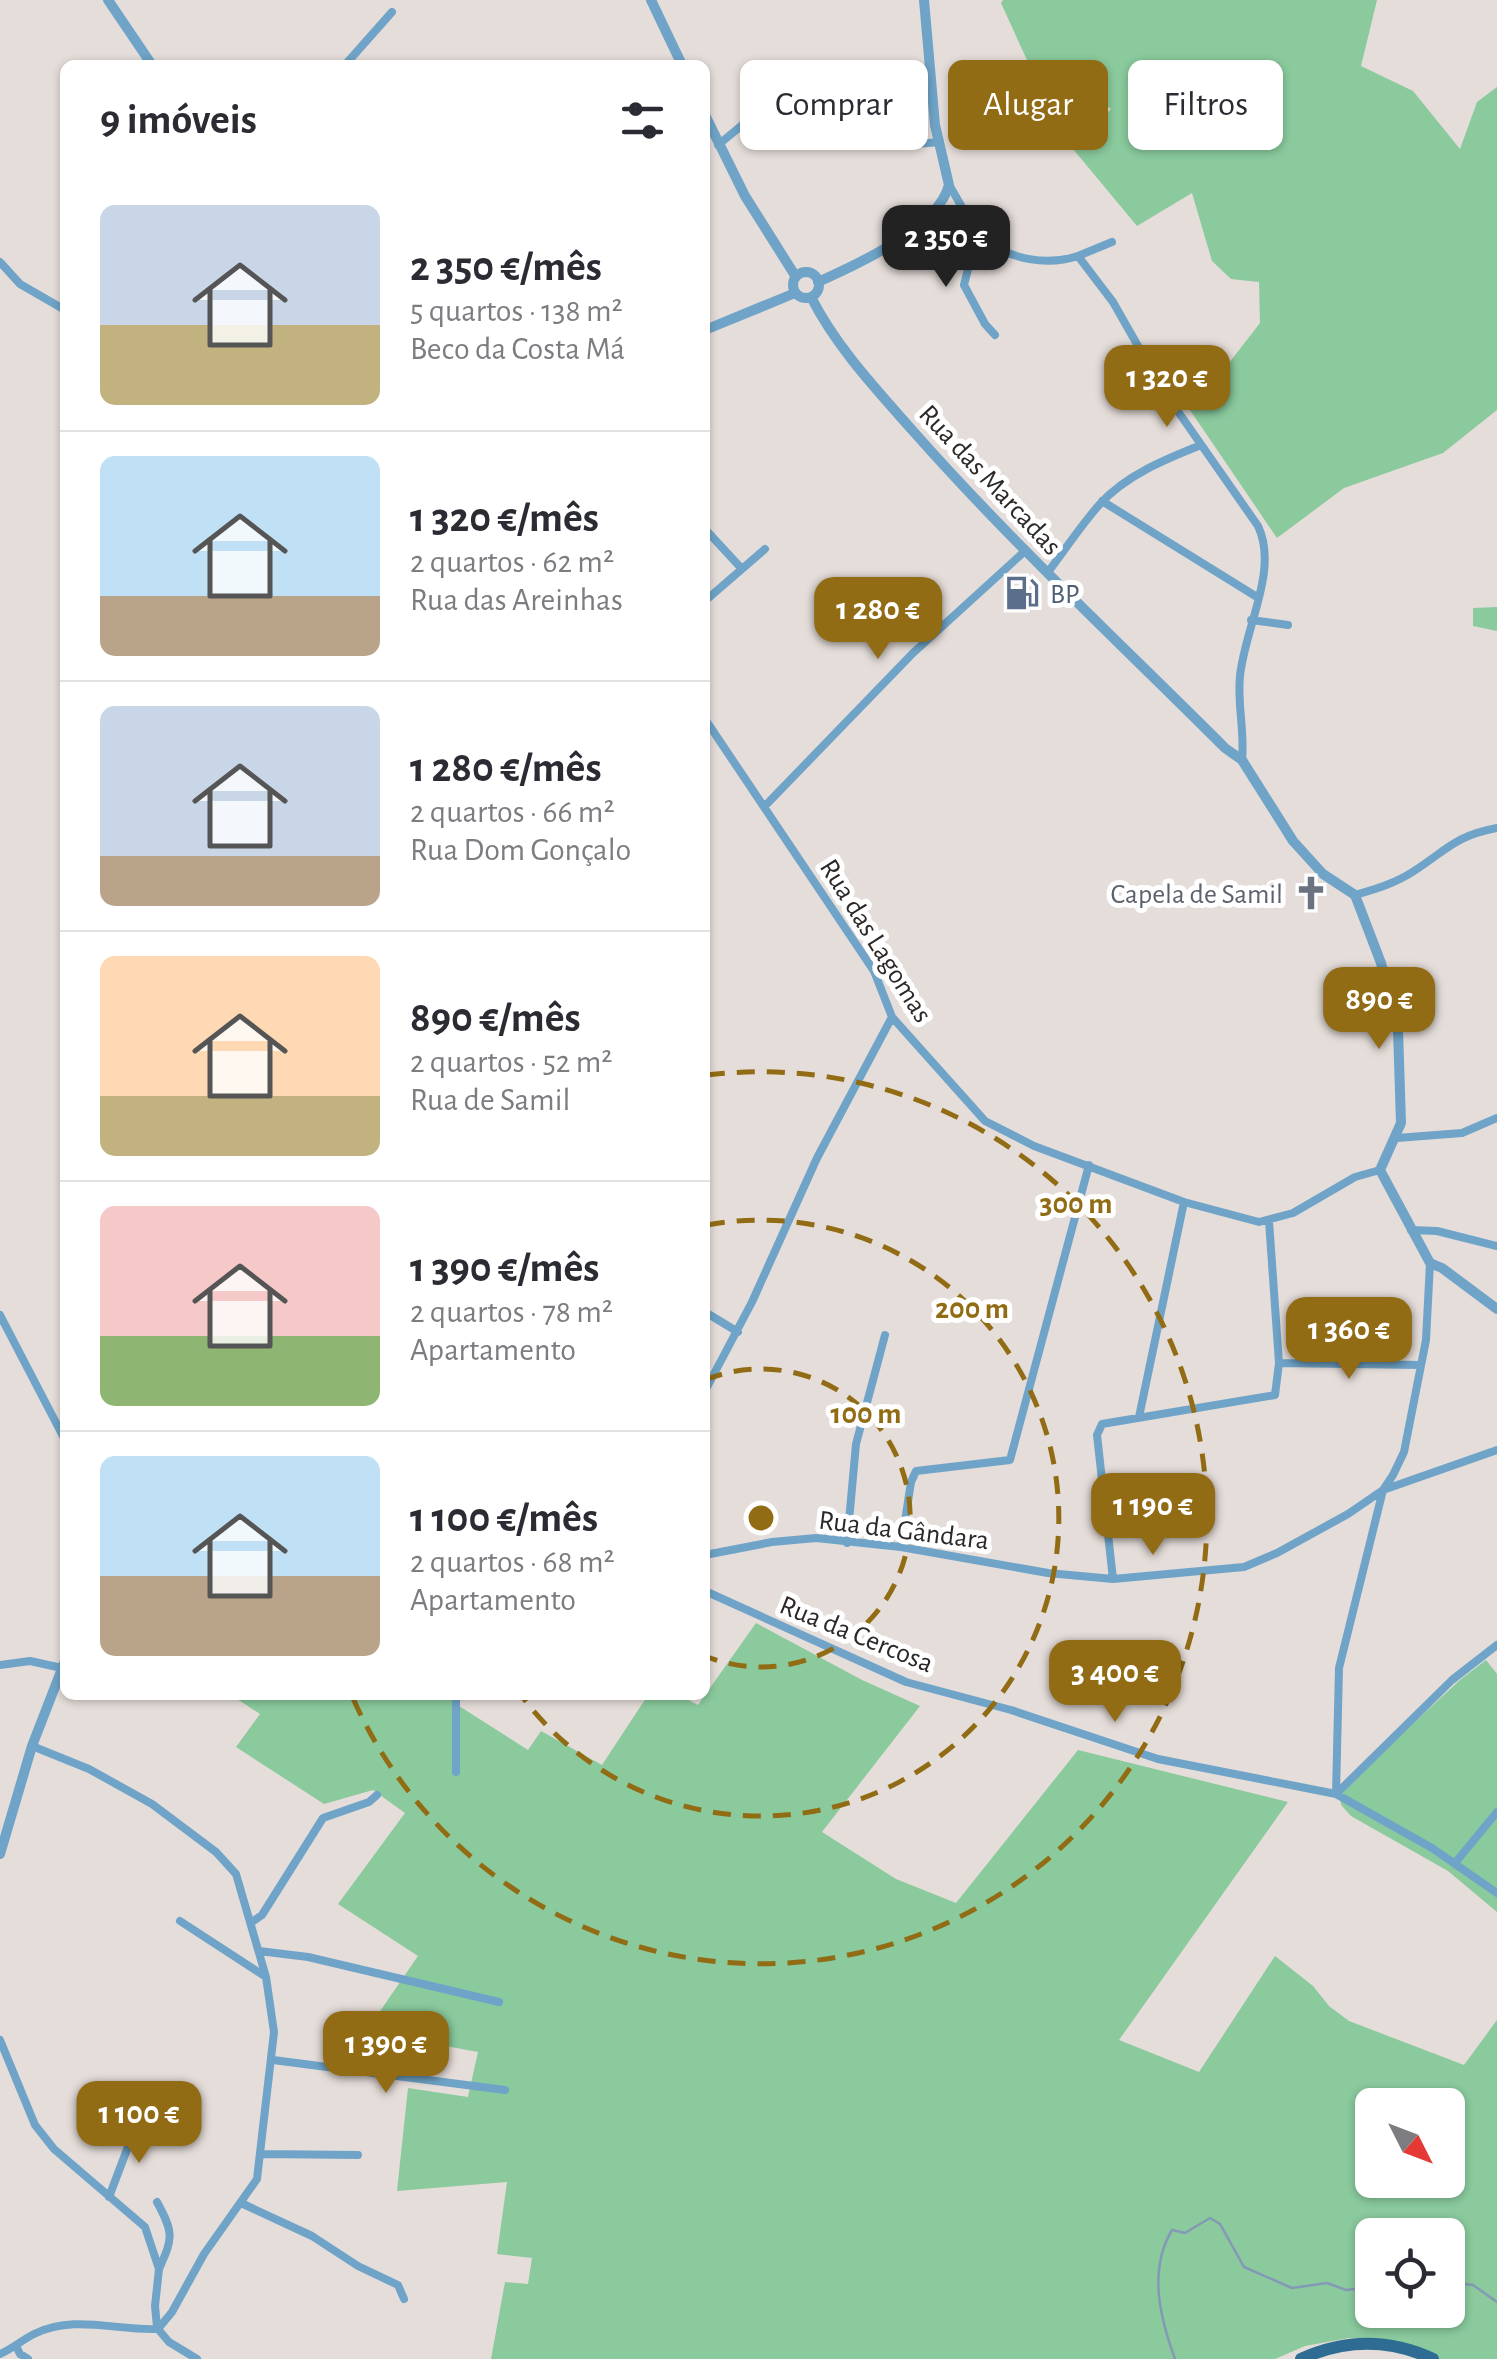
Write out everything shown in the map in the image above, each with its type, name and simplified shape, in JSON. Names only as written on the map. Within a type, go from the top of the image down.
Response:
[{"type":"main road","points":[[1301,2359],[1322,2350],[1371,2342],[1411,2349],[1433,2359]]},
{"type":"street","points":[[108,0],[149,60]]},
{"type":"street","points":[[651,0],[680,60]]},
{"type":"street","points":[[924,0],[938,142],[948,185],[989,242],[1014,255],[1044,262],[1061,262],[1112,242]]},
{"type":"street","points":[[349,60],[392,12]]},
{"type":"street","points":[[718,145],[787,88],[798,86],[815,91],[888,140],[912,145],[938,142]]},
{"type":"street","points":[[710,127],[768,235],[796,276],[796,294],[812,297],[818,282]]},
{"type":"street","points":[[818,282],[873,256],[904,235],[942,202],[948,185]]},
{"type":"street","points":[[989,242],[970,265],[964,285],[984,324],[995,335]]},
{"type":"street","points":[[1078,256],[1113,302],[1154,377],[1265,540],[1267,568],[1240,675],[1242,760]]},
{"type":"street","points":[[0,262],[20,284],[60,307]]},
{"type":"street","points":[[796,276],[809,273],[818,282]]},
{"type":"street","points":[[710,330],[796,294]]},
{"type":"street","name":"Rua das Marcadas","points":[[812,297],[836,340],[942,464],[1025,551],[1225,748],[1242,760],[1293,841],[1323,874],[1355,895]]},
{"type":"street","points":[[1048,572],[1102,501],[1150,468],[1201,445]]},
{"type":"street","points":[[1102,501],[1257,597]]},
{"type":"street","points":[[710,534],[742,568]]},
{"type":"street","points":[[710,597],[765,550]]},
{"type":"street","points":[[764,807],[913,653],[1025,551]]},
{"type":"street","points":[[1251,620],[1288,626]]},
{"type":"street","name":"Rua das Lagomas","points":[[710,726],[874,972],[892,1017],[985,1121],[1034,1146],[1184,1202],[1251,1221],[1269,1221]]},
{"type":"street","points":[[1113,1580],[1097,1434],[1102,1424],[1275,1395],[1279,1363],[1269,1221],[1293,1214],[1355,1177],[1380,1170],[1397,1138],[1401,1123],[1394,1005],[1355,895],[1383,888],[1468,834],[1497,828]]},
{"type":"street","points":[[710,1382],[738,1332],[817,1158],[892,1017]]},
{"type":"street","points":[[1397,1138],[1462,1132],[1497,1118]]},
{"type":"street","points":[[901,1547],[916,1472],[1010,1460],[1089,1166]]},
{"type":"street","points":[[1336,1794],[1339,1668],[1383,1490],[1404,1452],[1428,1327],[1430,1263],[1380,1170]]},
{"type":"street","points":[[1139,1417],[1184,1202]]},
{"type":"street","points":[[1411,1230],[1437,1231],[1497,1246]]},
{"type":"street","points":[[1430,1263],[1497,1309]]},
{"type":"street","points":[[0,1315],[60,1430]]},
{"type":"street","points":[[710,1315],[738,1332]]},
{"type":"street","points":[[847,1543],[856,1444],[885,1335]]},
{"type":"street","points":[[1279,1363],[1420,1364]]},
{"type":"street","name":"Rua da Gândara","points":[[710,1554],[816,1538],[1113,1580],[1244,1567],[1313,1534],[1383,1490],[1497,1450]]},
{"type":"street","name":"Rua da Cercosa","points":[[710,1593],[906,1682],[1011,1710],[1158,1759],[1336,1794],[1455,1863],[1497,1893]]},
{"type":"street","points":[[1336,1794],[1452,1680],[1497,1645]]},
{"type":"street","points":[[0,1665],[30,1661],[60,1664]]},
{"type":"street","points":[[0,1854],[32,1746],[60,1674]]},
{"type":"street","points":[[456,1700],[456,1772]]},
{"type":"street","points":[[0,2354],[35,2334],[62,2326],[92,2322],[158,2329],[172,2312],[204,2254],[257,2180],[273,2060],[274,2032],[266,1977],[236,1874],[216,1852],[152,1804],[89,1769],[32,1746]]},
{"type":"street","points":[[252,1922],[262,1915],[323,1818],[369,1802],[377,1795]]},
{"type":"street","points":[[1455,1863],[1497,1812]]},
{"type":"street","points":[[180,1921],[266,1977]]},
{"type":"street","points":[[259,1950],[308,1957],[499,2002]]},
{"type":"street","points":[[0,2040],[35,2125],[54,2150],[138,2218],[145,2227],[159,2270]]},
{"type":"street","points":[[273,2060],[506,2090]]},
{"type":"street","points":[[108,2197],[137,2124]]},
{"type":"street","points":[[261,2154],[358,2154]]},
{"type":"street","points":[[157,2202],[171,2227],[170,2246],[159,2270],[158,2329],[169,2342],[197,2359]]},
{"type":"street","points":[[240,2203],[312,2236],[358,2266],[398,2284],[404,2298]]},
{"type":"street","points":[[16,2346],[28,2359]]},
{"type":"green space","points":[[1377,0],[1361,66],[1413,91],[1460,149],[1477,102],[1497,87],[1497,410],[1443,453],[1344,488],[1277,538],[1175,388],[1206,346],[1229,363],[1260,323],[1259,282],[1231,279],[1212,261],[1192,193],[1137,226],[1074,150],[1108,150],[1108,60],[1027,60],[1001,3]]},
{"type":"green space","points":[[1497,607],[1497,631],[1473,626],[1473,608]]},
{"type":"green space","points":[[756,1623],[920,1706],[822,1832],[896,1879],[956,1903],[1078,1750],[1288,1802],[1119,2040],[1199,2072],[1275,1956],[1349,2021],[1464,2065],[1497,2020],[1497,2359],[1437,2359],[1349,2338],[1305,2346],[1275,2359],[491,2359],[505,2282],[528,2284],[532,2258],[497,2254],[507,2182],[397,2191],[408,2088],[468,2097],[478,2052],[413,2040],[376,2017],[418,1956],[338,1904],[405,1813],[373,1790],[324,1804],[236,1747],[260,1714],[239,1700],[452,1700],[452,1705],[528,1750],[541,1731],[602,1765],[645,1700],[688,1700],[698,1705],[702,1700],[710,1700],[710,1688]]},
{"type":"green space","points":[[1486,1660],[1497,1674],[1497,1912],[1448,1871],[1351,1816],[1341,1805],[1340,1796],[1350,1782]]},
{"type":"waterway","points":[[1175,2359],[1161,2311],[1158,2278],[1172,2230],[1185,2233],[1210,2218],[1220,2224],[1244,2267],[1292,2288],[1327,2283],[1355,2289]]},
{"type":"waterway","points":[[1465,2284],[1473,2285],[1497,2302]]},
{"type":"place","name":"BP","points":[[1022,593]]},
{"type":"place","name":"Capela de Samil","points":[[1311,893]]}]
